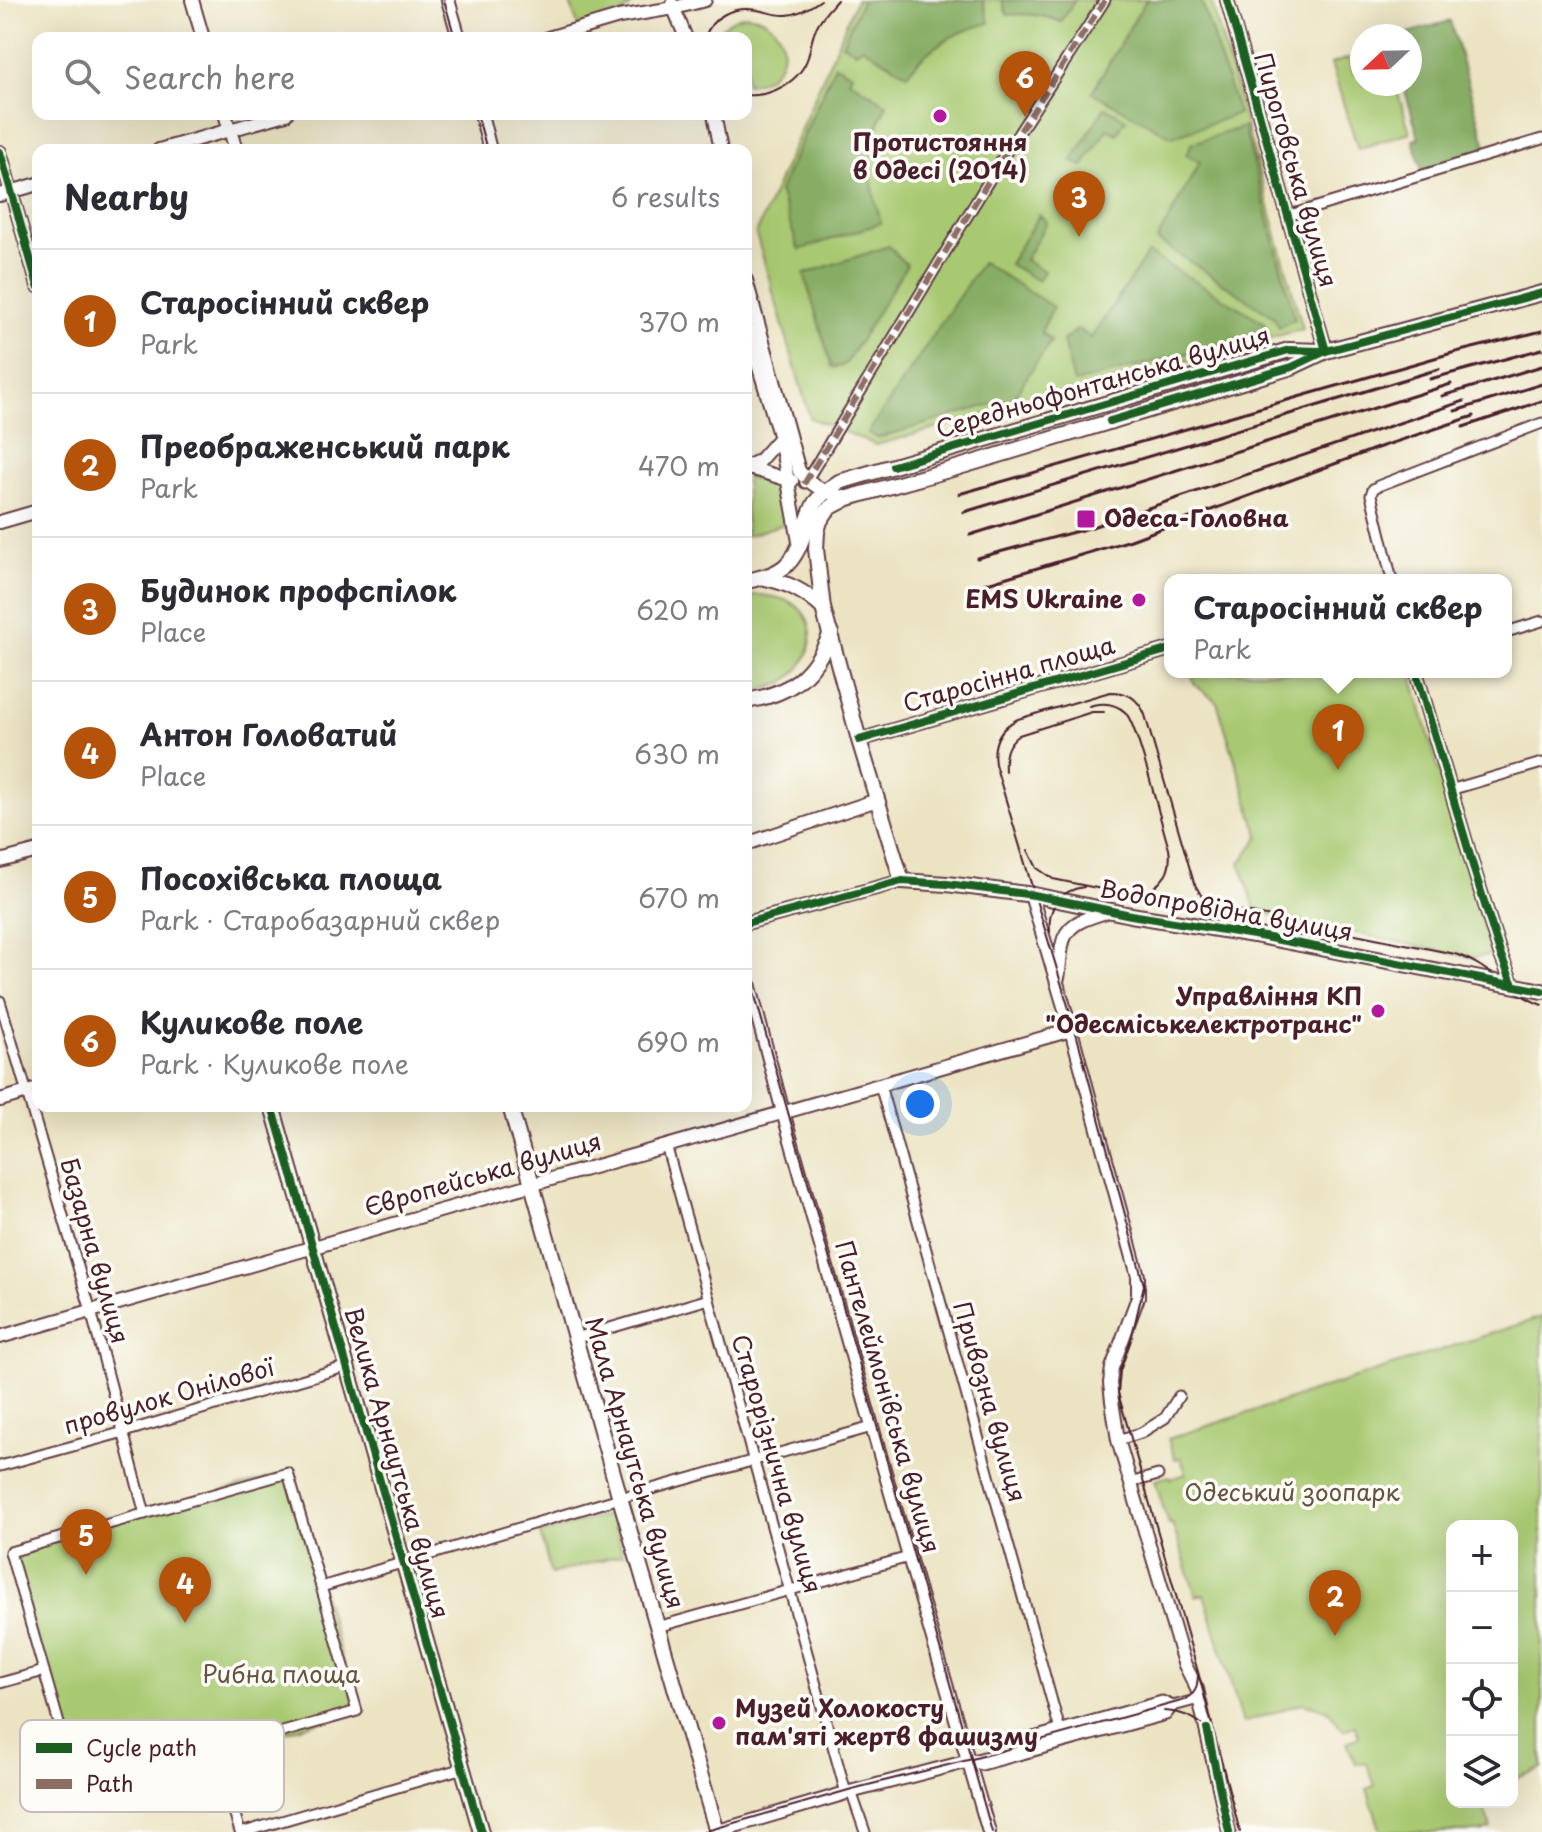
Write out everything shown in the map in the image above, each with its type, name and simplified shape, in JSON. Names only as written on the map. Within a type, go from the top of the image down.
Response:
[{"type":"main road","points":[[192,0],[201,32]]},
{"type":"main road","points":[[448,0],[457,32]]},
{"type":"main road","points":[[568,32],[672,4],[705,0]]},
{"type":"main road","name":"Пироговська вулиця","points":[[1227,0],[1326,351]]},
{"type":"main road","points":[[672,4],[684,32]]},
{"type":"main road","points":[[227,120],[234,144]]},
{"type":"main road","points":[[180,144],[265,120]]},
{"type":"main road","points":[[482,120],[488,144]]},
{"type":"main road","points":[[715,120],[720,144]]},
{"type":"main road","points":[[0,152],[6,194],[32,269]]},
{"type":"main road","points":[[6,194],[32,186]]},
{"type":"main road","name":"Середньофонтанська вулиця","points":[[848,498],[1292,367],[1326,351],[1542,293]]},
{"type":"main road","points":[[752,304],[784,433],[787,479],[800,547]]},
{"type":"main road","points":[[752,341],[799,471],[812,485],[810,512],[800,547],[782,569],[765,578],[752,580]]},
{"type":"main road","name":"Середньофонтанська вулиця","points":[[812,485],[839,482],[1289,350],[1326,351]]},
{"type":"main road","points":[[752,465],[784,433]]},
{"type":"main road","points":[[752,469],[848,498]]},
{"type":"main road","points":[[752,921],[902,881],[823,608],[817,532],[826,512],[848,498]]},
{"type":"main road","points":[[0,522],[32,513]]},
{"type":"main road","points":[[765,578],[793,586],[823,608]]},
{"type":"main road","points":[[752,700],[784,690],[807,675],[831,633]]},
{"type":"main road","name":"Старосінна площа","points":[[859,740],[1164,651]]},
{"type":"main road","points":[[1418,678],[1500,953],[1513,985]]},
{"type":"main road","points":[[752,842],[877,800]]},
{"type":"main road","points":[[0,861],[32,853]]},
{"type":"main road","name":"Водопровідна вулиця","points":[[902,881],[1031,895],[1542,991]]},
{"type":"main road","points":[[1031,895],[1138,1276],[1138,1297],[1112,1368],[1113,1415],[1184,1663],[1199,1699],[1229,1832]]},
{"type":"main road","points":[[1057,981],[1067,931],[1077,922],[1109,911]]},
{"type":"main road","name":"Пантелеймонівська вулиця","points":[[752,995],[989,1832]]},
{"type":"main road","name":"Європейська вулиця","points":[[0,1337],[1071,1030]]},
{"type":"main road","points":[[0,1100],[32,1091]]},
{"type":"main road","name":"Велика Арнаутська вулиця","points":[[274,1112],[481,1832]]},
{"type":"main road","name":"Мала Арнаутська вулиця","points":[[512,1112],[716,1832]]},
{"type":"main road","points":[[716,1832],[846,1793],[969,1761]]},
{"type":"street","points":[[812,485],[1002,159],[1105,0]]},
{"type":"street","points":[[1287,216],[1542,139]]},
{"type":"street","points":[[1391,574],[1371,495],[1373,489],[1542,423]]},
{"type":"street","points":[[1512,630],[1542,621]]},
{"type":"street","points":[[1450,790],[1542,763]]},
{"type":"street","name":"Базарна вулиця","points":[[0,1001],[32,1091]]},
{"type":"street","name":"Привозна вулиця","points":[[880,1085],[1060,1730]]},
{"type":"street","name":"Базарна вулиця","points":[[38,1112],[145,1514]]},
{"type":"street","name":"Старорізнична вулиця","points":[[666,1145],[846,1793],[852,1794],[865,1832]]},
{"type":"street","points":[[576,1338],[709,1299]]},
{"type":"street","name":"провулок Онілової","points":[[0,1466],[348,1366]]},
{"type":"street","points":[[1120,1439],[1141,1433],[1165,1418],[1179,1396]]},
{"type":"street","points":[[321,1587],[872,1427]]},
{"type":"street","points":[[58,1720],[10,1552],[288,1473],[357,1711],[284,1732]]},
{"type":"street","points":[[1133,1482],[1158,1475]]},
{"type":"street","points":[[657,1627],[909,1557]]},
{"type":"street","points":[[0,1683],[44,1671]]},
{"type":"street","points":[[969,1761],[1199,1699]]},
{"type":"street","points":[[969,1761],[979,1753],[1162,1701],[1173,1706]]},
{"type":"street","points":[[236,1812],[242,1832],[463,1768]]},
{"type":"green space","points":[[569,0],[638,0],[618,17],[579,28]]},
{"type":"green space","points":[[856,0],[1211,0],[1303,329],[876,445],[810,418],[756,234]]},
{"type":"green space","points":[[862,0],[983,0],[989,23],[944,41],[924,55],[907,74],[862,47],[856,51],[842,44]]},
{"type":"green space","points":[[1002,0],[1075,0],[1061,22],[1034,15],[1007,15]]},
{"type":"green space","points":[[1146,0],[1201,0],[1238,114],[1172,137],[1092,92]]},
{"type":"green space","points":[[746,15],[762,19],[774,27],[780,38],[783,50],[780,61],[774,72],[762,80],[752,82],[752,32],[719,32],[736,18]]},
{"type":"green space","points":[[1450,21],[1488,153],[1422,171],[1413,140],[1419,138],[1407,96],[1422,96],[1422,29]]},
{"type":"green space","points":[[1349,58],[1350,96],[1399,96],[1410,132],[1358,149],[1331,64]]},
{"type":"green space","points":[[835,65],[852,74],[849,80],[887,104],[875,134],[871,162],[881,223],[799,250],[779,191]]},
{"type":"green space","points":[[1105,107],[1126,119],[1117,134],[1107,129],[1083,167],[1072,161]]},
{"type":"green space","points":[[1244,127],[1295,319],[1279,327],[1274,317],[1157,240],[1200,162],[1186,155],[1192,143]]},
{"type":"green space","points":[[1039,215],[1047,222],[1025,260],[1044,271],[1038,281],[1009,264]]},
{"type":"green space","points":[[889,246],[907,264],[847,362],[832,367],[804,274]]},
{"type":"green space","points":[[1148,253],[1263,322],[1268,332],[1074,383],[1063,341],[1078,329],[1091,338]]},
{"type":"green space","points":[[982,262],[1053,307],[1041,332],[1051,341],[1013,398],[878,438],[868,433]]},
{"type":"green space","points":[[752,479],[777,491],[790,522],[752,534]]},
{"type":"green space","points":[[752,596],[790,602],[801,610],[811,631],[807,655],[792,676],[773,687],[752,691]]},
{"type":"green space","points":[[1192,678],[1413,678],[1491,955],[1473,958],[1256,912],[1240,863],[1259,837],[1217,702],[1194,684]]},
{"type":"green space","name":"Одеський зоопарк","points":[[1542,1317],[1542,1768],[1518,1778],[1518,1520],[1446,1520],[1446,1808],[1483,1808],[1491,1828],[1481,1832],[1381,1832],[1367,1789],[1375,1786],[1367,1763],[1355,1763],[1347,1742],[1359,1737],[1355,1726],[1343,1730],[1328,1710],[1302,1703],[1243,1723],[1204,1594],[1196,1596],[1172,1523],[1168,1524],[1155,1480],[1186,1474],[1181,1458],[1175,1459],[1168,1439]]},
{"type":"green space","name":"Рибна площа","points":[[288,1473],[357,1711],[284,1732],[284,1720],[58,1720],[10,1552]]},
{"type":"green space","points":[[611,1514],[623,1554],[551,1574],[540,1534]]},
{"type":"tram line","points":[[444,0],[453,32]]},
{"type":"tram line","points":[[707,32],[718,18],[732,11],[748,9],[787,15],[801,12],[821,0]]},
{"type":"tram line","points":[[752,95],[783,86],[798,74],[808,57],[817,26],[837,0]]},
{"type":"tram line","points":[[479,120],[485,144]]},
{"type":"tram line","points":[[1240,1832],[1118,1393],[1120,1371],[1144,1285],[1075,1029],[995,764],[998,737],[1018,719],[1110,692],[1127,695],[1136,700],[1145,715],[1194,883],[1201,895],[1216,906],[1455,954],[1478,964],[1542,1005]]},
{"type":"tram line","points":[[1089,706],[1112,705],[1125,712],[1143,754],[1169,849],[1168,868],[1160,882],[1145,892],[1127,895]]},
{"type":"tram line","points":[[1005,771],[1007,751],[1019,735],[1092,712],[1104,712]]},
{"type":"tram line","points":[[1028,850],[1037,868],[1053,879],[1218,913]]},
{"type":"tram line","points":[[1050,932],[1051,915],[1057,902],[1068,892],[1084,887]]},
{"type":"tram line","points":[[752,985],[992,1832]]},
{"type":"tram line","points":[[703,1832],[1185,1700],[1195,1690],[1198,1676]]},
{"type":"tram line","points":[[1164,1711],[1191,1718],[1203,1725],[1212,1736]]},
{"type":"railway","points":[[959,494],[1452,353],[1542,331]]},
{"type":"railway","points":[[1430,379],[1542,349]]},
{"type":"railway","points":[[1442,396],[1542,366]]},
{"type":"railway","points":[[964,512],[1439,369]]},
{"type":"railway","points":[[970,535],[1451,384]]},
{"type":"railway","points":[[1455,411],[1542,384]]},
{"type":"railway","points":[[977,558],[1089,528],[1464,401]]},
{"type":"railway","points":[[1463,427],[1542,401]]},
{"type":"railway","points":[[984,584],[1131,540],[1380,447],[1474,416]]},
{"type":"marked path","points":[[804,484],[1002,159],[1105,0]]},
{"type":"cycle path","points":[[1227,0],[1326,351]]},
{"type":"cycle path","points":[[0,152],[32,265]]},
{"type":"cycle path","points":[[1110,421],[1292,367],[1326,351],[1542,293]]},
{"type":"cycle path","points":[[893,466],[1289,350],[1322,351]]},
{"type":"cycle path","points":[[859,740],[1164,651]]},
{"type":"cycle path","points":[[1418,679],[1476,876],[1513,985]]},
{"type":"cycle path","points":[[752,921],[902,881],[947,884],[1034,895],[1542,991]]},
{"type":"cycle path","points":[[274,1112],[481,1832]]},
{"type":"cycle path","points":[[1207,1729],[1229,1832]]},
{"type":"place","name":"Протистояння в Одесі (2014)","points":[[940,116]]},
{"type":"place","name":"Куликове поле","points":[[1025,117]]},
{"type":"place","name":"Будинок профспілок","points":[[1079,237]]},
{"type":"place","name":"Одеса-Головна","points":[[1086,519]]},
{"type":"place","name":"EMS Ukraine","points":[[1139,600]]},
{"type":"place","name":"Старосінний сквер","points":[[1338,770]]},
{"type":"place","name":"Управління КП \"Одесміськелектротранс\"","points":[[1378,1011]]},
{"type":"place","name":"Посохівська площа","points":[[86,1575]]},
{"type":"place","name":"Антон Головатий","points":[[185,1623]]},
{"type":"place","name":"Преображенський парк","points":[[1335,1636]]},
{"type":"place","name":"Музей Холокосту пам'яті жертв фашизму","points":[[719,1723]]}]
